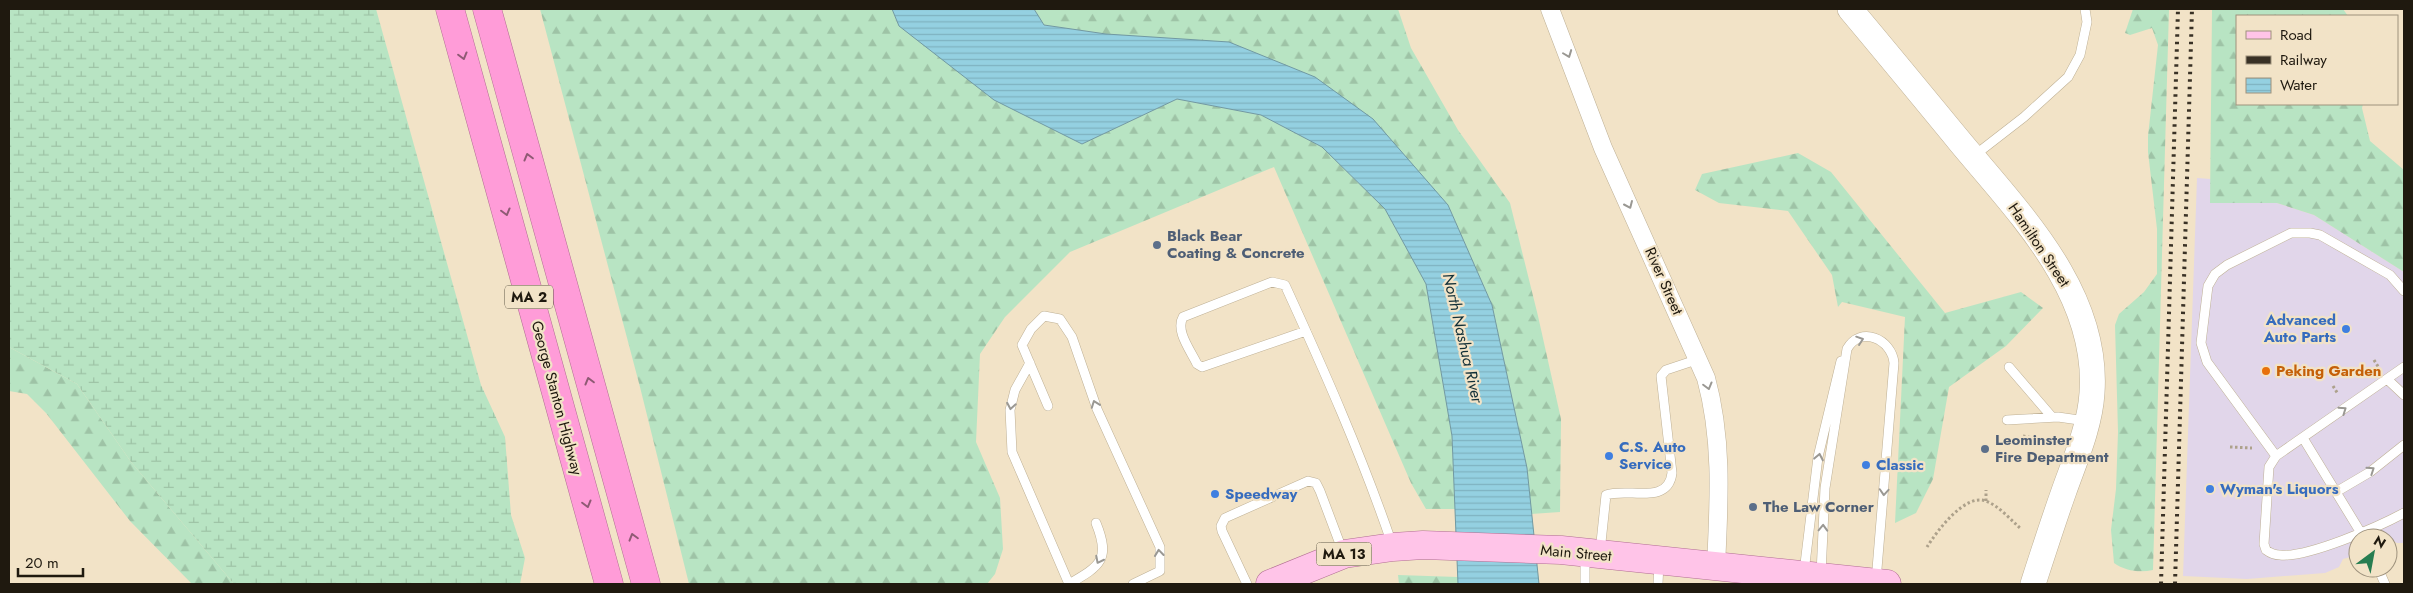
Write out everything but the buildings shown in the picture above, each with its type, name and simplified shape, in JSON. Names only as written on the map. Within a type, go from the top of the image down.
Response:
[{"type":"highway","name":"George Stanton Highway","points":[[450,9],[609,584]]},
{"type":"highway","name":"MA 2","points":[[487,9],[646,584]]},
{"type":"main road","name":"Hamilton Street","points":[[1850,9],[2036,236],[2055,263],[2077,305],[2086,328],[2090,351],[2092,394],[2086,422],[2033,584]]},
{"type":"main road","name":"Main Street","points":[[1270,584],[1302,575],[1344,554],[1423,545],[1582,552],[1659,573],[1716,566],[1763,578],[1819,578],[1882,584]]},
{"type":"street","name":"River Street","points":[[1550,9],[1604,148],[1699,359],[1711,396],[1720,488],[1716,566]]},
{"type":"lane","points":[[1973,157],[2024,117],[2068,77],[2080,55],[2088,22],[2085,9]]},
{"type":"lane","points":[[2276,456],[2207,362],[2201,349],[2208,286],[2215,274],[2227,265],[2291,233],[2310,232],[2320,235],[2390,274],[2404,291]]},
{"type":"lane","points":[[1306,331],[1202,367],[1197,364],[1181,331],[1180,323],[1184,317],[1276,281],[1286,285],[1306,331],[1372,485],[1393,547]]},
{"type":"lane","points":[[1048,406],[1022,346],[1031,329],[1044,316],[1060,319],[1072,337],[1097,409],[1160,547],[1160,571],[1133,584]]},
{"type":"lane","points":[[1819,578],[1818,457],[1837,371],[1847,349],[1854,340],[1862,337],[1871,337],[1886,344],[1893,356],[1882,584]]},
{"type":"lane","points":[[1819,578],[1825,488],[1847,349]]},
{"type":"lane","points":[[1585,584],[1582,552],[1606,495],[1657,493],[1670,484],[1672,472],[1661,376],[1666,370],[1699,359]]},
{"type":"lane","points":[[1030,363],[1015,390],[1010,410],[1012,452],[1069,584],[1094,569],[1102,555],[1103,542],[1096,523]]},
{"type":"lane","points":[[2009,367],[2052,417]]},
{"type":"lane","points":[[2348,539],[2286,555],[2272,554],[2266,550],[2264,544],[2269,467],[2276,456],[2404,367]]},
{"type":"lane","points":[[2386,379],[2404,396]]},
{"type":"lane","points":[[2007,420],[2069,417],[2086,422]]},
{"type":"lane","points":[[2302,438],[2358,528]]},
{"type":"lane","points":[[2336,492],[2370,472],[2404,445]]},
{"type":"lane","points":[[1247,584],[1222,531],[1222,522],[1225,518],[1308,481],[1316,483],[1320,491],[1344,554]]},
{"type":"lane","points":[[2376,528],[2404,514]]},
{"type":"path","points":[[2018,436],[2050,441]]},
{"type":"path","points":[[1986,490],[1986,501]]},
{"type":"path","points":[[1927,547],[1945,523],[1958,510],[1971,501],[1986,501],[2020,528]]},
{"type":"shaded area","points":[[2197,178],[2211,179],[2210,203],[2277,203],[2314,215],[2404,272],[2404,543],[2398,543],[2398,528],[2348,528],[2348,558],[2343,559],[2339,567],[2325,573],[2247,579],[2183,576]]},
{"type":"green space","points":[[9,9],[376,9],[481,385],[505,437],[511,515],[525,558],[520,584],[234,584],[131,462],[77,384],[9,347]]},
{"type":"green space","points":[[540,9],[892,9],[899,26],[1082,144],[1177,99],[1261,115],[1322,147],[1385,209],[1426,284],[1452,436],[1455,509],[1426,509],[1411,483],[1274,167],[1070,252],[1005,317],[980,354],[976,442],[1000,498],[1003,549],[995,574],[987,584],[689,584],[640,387]]},
{"type":"green space","points":[[1034,9],[1398,9],[1411,48],[1458,130],[1510,203],[1561,419],[1560,512],[1531,514],[1527,468],[1492,305],[1448,205],[1106,34],[1044,25]]},
{"type":"green space","points":[[2133,9],[2169,9],[2153,570],[2143,571],[2128,570],[2114,563],[2111,530],[2116,489],[2118,432],[2115,325],[2119,314],[2144,292],[2157,274],[2157,229],[2148,152],[2148,136],[2158,45],[2152,28],[2130,35],[2125,33]]},
{"type":"green space","points":[[2212,9],[2343,9],[2347,15],[2236,15],[2236,105],[2363,105],[2370,141],[2404,170],[2404,272],[2314,215],[2277,203],[2210,203]]},
{"type":"green space","points":[[1798,153],[1831,172],[1945,313],[2021,292],[2043,308],[2006,346],[1949,387],[1933,479],[1916,513],[1895,523],[1905,317],[1842,302],[1838,307],[1832,275],[1788,211],[1719,203],[1695,190],[1702,174]]},
{"type":"green space","points":[[9,347],[77,384],[131,462],[234,584],[192,584],[130,521],[46,413],[27,394],[9,391]]},
{"type":"green space","points":[[1398,575],[1458,577],[1458,584],[1399,584]]},
{"type":"water","name":"North Nashua River","points":[[892,9],[1034,9],[1044,25],[1106,34],[1229,42],[1315,77],[1373,119],[1448,205],[1492,305],[1527,468],[1539,584],[1458,584],[1452,436],[1426,284],[1385,209],[1322,147],[1261,115],[1177,99],[1082,144],[994,100],[899,26]]},
{"type":"railway","points":[[2161,584],[2178,9]]},
{"type":"railway","points":[[2175,584],[2192,9]]},
{"type":"place","name":"Black Bear Coating & Concrete","points":[[1157,245]]},
{"type":"place","name":"Advanced Auto Parts","points":[[2346,329]]},
{"type":"place","name":"Peking Garden","points":[[2266,371]]},
{"type":"place","name":"Leominster Fire Department","points":[[1985,449]]},
{"type":"place","name":"C.S. Auto Service","points":[[1609,456]]},
{"type":"place","name":"Classic","points":[[1866,465]]},
{"type":"place","name":"Wyman's Liquors","points":[[2210,489]]},
{"type":"place","name":"Speedway","points":[[1215,494]]},
{"type":"place","name":"The Law Corner","points":[[1753,507]]}]
